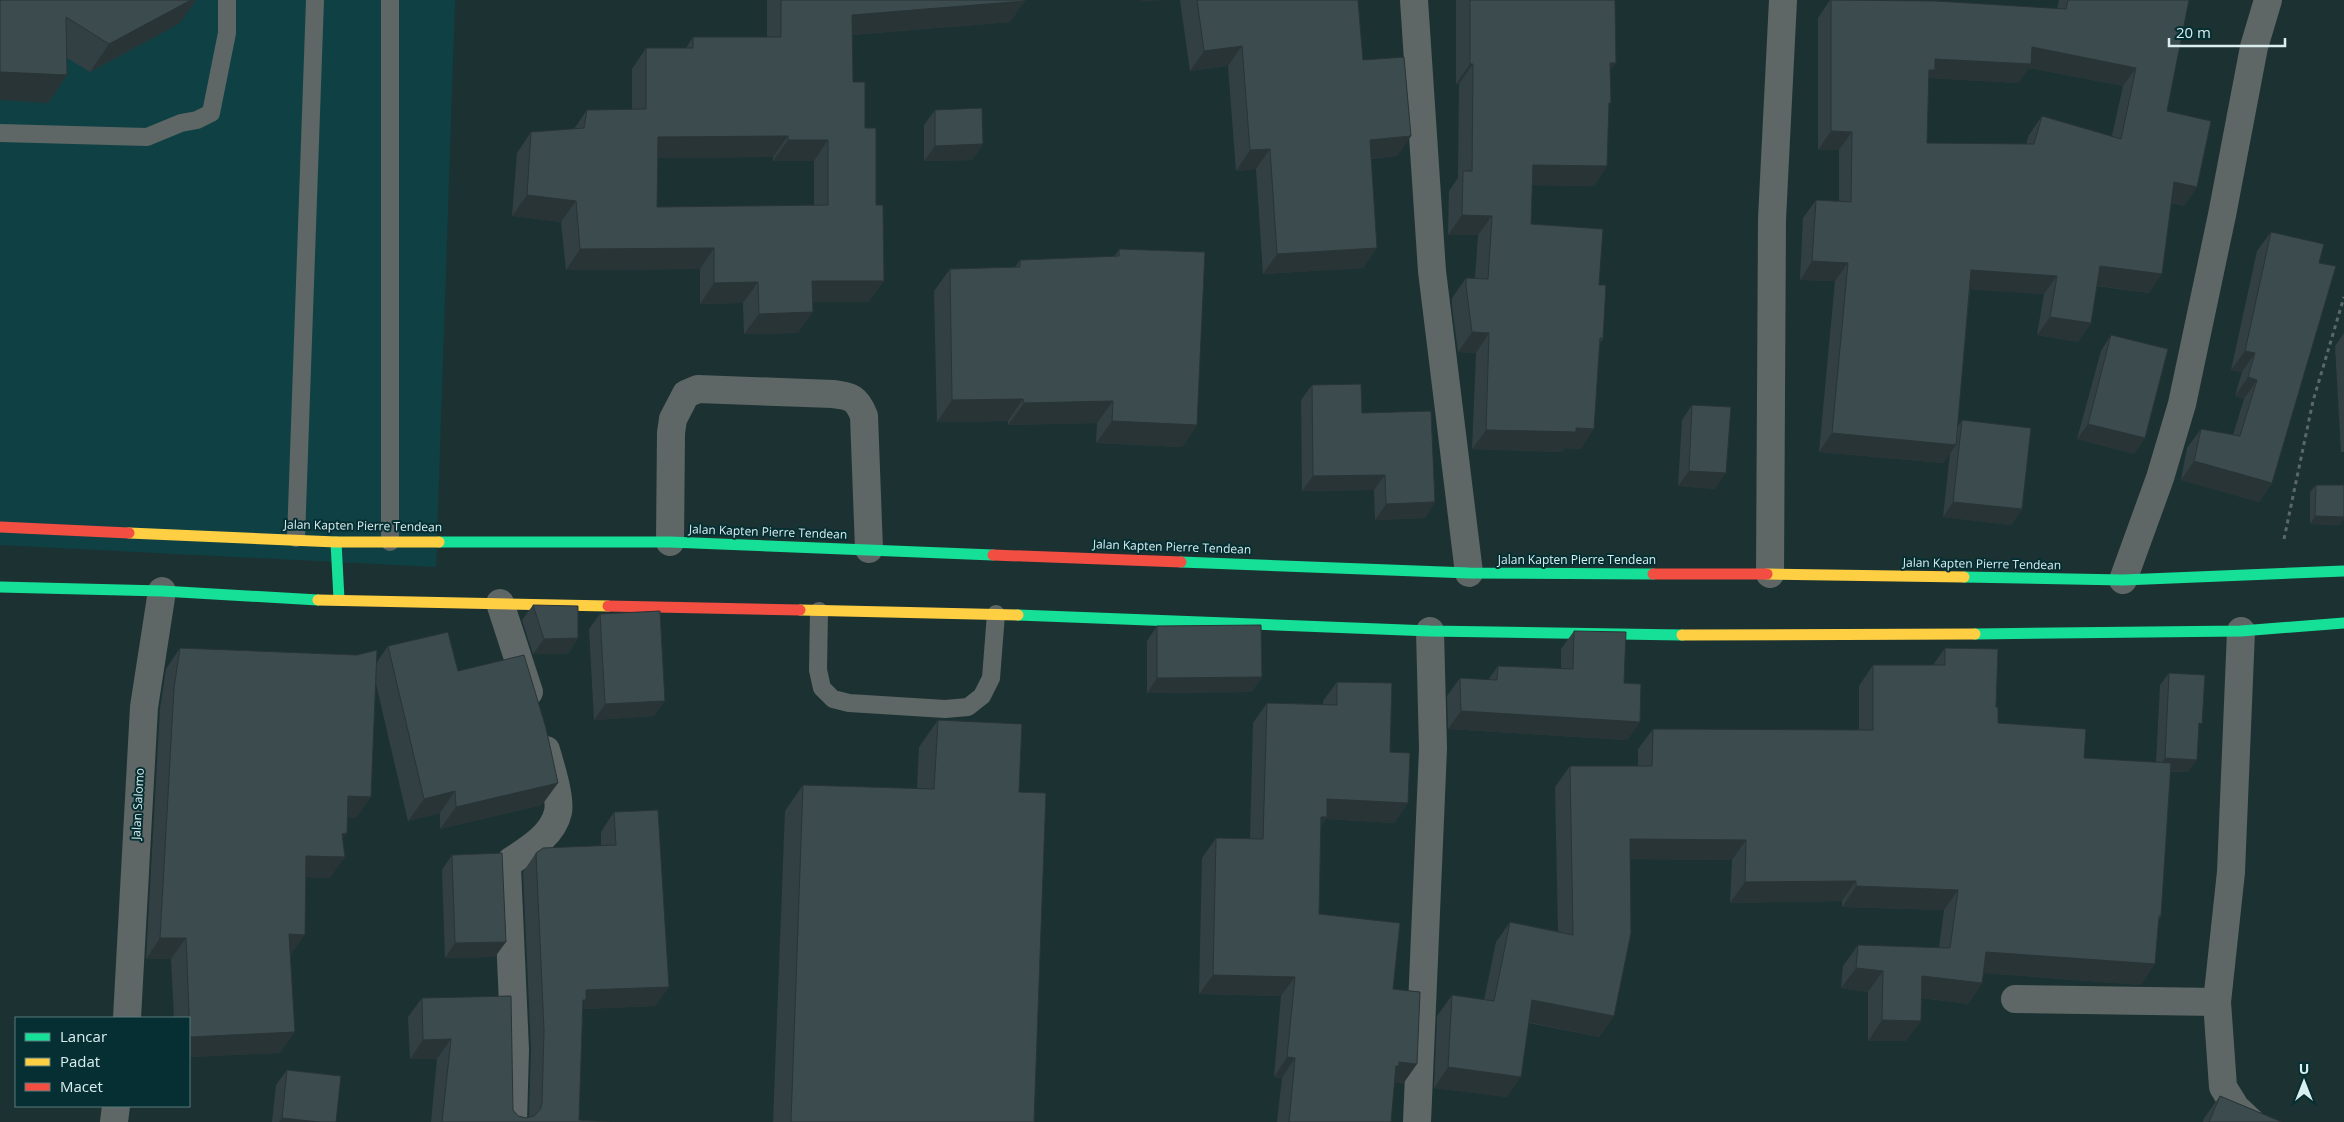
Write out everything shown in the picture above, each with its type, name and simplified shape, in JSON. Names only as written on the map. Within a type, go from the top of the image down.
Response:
[{"type":"highway","name":"Jalan Kapten Pierre Tendean","points":[[0,527],[296,538],[336,542],[670,542],[1469,573],[1770,574],[2123,580],[2344,571]]},
{"type":"highway","points":[[336,542],[339,599]]},
{"type":"highway","points":[[0,587],[162,590],[302,600],[339,599],[996,614],[1430,630],[1746,636],[2241,630],[2344,623]]},
{"type":"street","points":[[1414,0],[1432,271],[1469,573]]},
{"type":"street","points":[[1770,574],[1772,219],[1783,0]]},
{"type":"street","points":[[2123,580],[2160,478],[2182,404],[2220,224],[2254,47],[2268,0]]},
{"type":"street","points":[[670,542],[671,432],[673,419],[686,394],[698,389],[833,394],[849,396],[860,404],[864,416],[870,549]]},
{"type":"street","name":"Jalan Salomo","points":[[127,1017],[142,732],[162,590]]},
{"type":"street","points":[[500,603],[554,778],[559,811],[546,835],[507,866],[515,1050],[513,1122]]},
{"type":"street","points":[[1417,1122],[1433,749],[1430,630]]},
{"type":"street","points":[[2241,630],[2231,872],[2217,1002],[2223,1087],[2236,1108],[2251,1122]]},
{"type":"street","points":[[2015,999],[2217,1002]]},
{"type":"street","points":[[114,1122],[116,1107]]},
{"type":"lane","points":[[0,133],[147,137],[212,113],[227,33],[227,0]]},
{"type":"lane","points":[[296,538],[315,0]]},
{"type":"lane","points":[[390,0],[390,542]]},
{"type":"lane","points":[[819,610],[818,670],[822,688],[833,699],[849,703],[945,708],[968,707],[982,696],[991,678],[996,614]]},
{"type":"path","points":[[2277,574],[2313,401],[2344,297]]},
{"type":"shaded area","points":[[0,0],[455,0],[436,567],[0,545]]},
{"type":"building","points":[[0,0],[191,0],[109,44],[66,17],[67,75],[0,72]]},
{"type":"building","points":[[781,0],[1025,0],[852,15],[853,82],[865,82],[865,128],[876,128],[876,205],[883,205],[884,281],[812,281],[813,312],[759,314],[758,282],[714,283],[714,248],[580,249],[576,201],[527,195],[531,132],[584,128],[587,110],[646,109],[646,48],[693,48],[693,37],[781,37]],"holes":[[[788,136],[788,140],[828,140],[828,205],[657,207],[658,137]]]},
{"type":"building","points":[[1197,0],[1358,0],[1363,60],[1404,57],[1411,136],[1370,140],[1377,248],[1277,254],[1270,149],[1250,150],[1242,46],[1204,51]]},
{"type":"building","points":[[1470,0],[1615,0],[1616,63],[1610,63],[1611,103],[1609,103],[1607,166],[1533,165],[1531,224],[1603,229],[1599,285],[1606,285],[1603,339],[1600,338],[1594,429],[1576,428],[1576,432],[1486,430],[1489,333],[1472,332],[1466,278],[1488,279],[1492,216],[1462,215],[1463,171],[1472,171],[1473,64],[1470,64]]},
{"type":"building","points":[[1831,0],[1936,1],[2066,9],[2068,0],[2189,0],[2167,111],[2211,121],[2197,187],[2174,182],[2162,274],[2100,266],[2091,323],[2050,317],[2057,276],[1971,270],[1956,445],[1832,433],[1848,263],[1812,261],[1816,200],[1851,202],[1852,132],[1831,131]],"holes":[[[2032,47],[2136,68],[2121,139],[2042,116],[2034,144],[1927,143],[1929,70],[1935,70],[1935,59],[2031,64]]]},
{"type":"building","points":[[982,108],[983,144],[935,146],[935,110]]},
{"type":"building","points":[[2271,232],[2324,244],[2319,263],[2336,266],[2272,483],[2194,461],[2201,429],[2240,436],[2257,380],[2248,377],[2255,353],[2245,351]]},
{"type":"building","points":[[1119,249],[1205,252],[1197,425],[1112,421],[1113,401],[1024,403],[1023,399],[952,400],[950,269],[1020,267],[1020,260],[1119,256]]},
{"type":"building","points":[[2111,335],[2168,349],[2145,438],[2088,424]]},
{"type":"building","points":[[1361,384],[1362,413],[1431,411],[1435,502],[1386,504],[1385,475],[1313,476],[1312,385]]},
{"type":"building","points":[[1692,405],[1731,407],[1726,473],[1689,471]]},
{"type":"building","points":[[1962,420],[2031,428],[2022,509],[1953,502]]},
{"type":"building","points":[[2316,485],[2344,485],[2344,517],[2315,516]]},
{"type":"building","points":[[533,605],[578,606],[578,638],[544,639]]},
{"type":"building","points":[[660,611],[665,701],[605,704],[600,614]]},
{"type":"building","points":[[1261,625],[1262,677],[1157,678],[1157,626]]},
{"type":"building","points":[[1574,631],[1626,632],[1624,683],[1641,684],[1640,722],[1461,711],[1460,678],[1497,680],[1498,666],[1573,669]]},
{"type":"building","points":[[448,632],[458,671],[524,655],[546,728],[558,783],[456,807],[455,791],[424,799],[388,646]]},
{"type":"building","points":[[180,648],[357,655],[377,650],[371,797],[348,796],[347,833],[342,834],[345,857],[306,856],[305,935],[289,934],[295,1032],[190,1037],[186,938],[160,938],[174,688]]},
{"type":"building","points":[[1945,648],[1998,649],[1996,707],[1998,707],[1998,723],[2086,729],[2084,758],[2171,763],[2161,916],[2159,916],[2155,964],[1986,952],[1982,983],[1922,976],[1921,1021],[1882,1020],[1883,971],[1856,968],[1858,945],[1950,948],[1958,890],[1856,886],[1856,881],[1745,882],[1746,840],[1630,839],[1631,933],[1614,1016],[1532,1000],[1521,1077],[1448,1067],[1452,995],[1494,1001],[1510,922],[1573,935],[1570,766],[1652,766],[1653,729],[1873,730],[1873,665],[1945,665]]},
{"type":"building","points":[[2169,673],[2205,675],[2202,724],[2199,723],[2197,760],[2165,758]]},
{"type":"building","points":[[1337,682],[1392,683],[1390,752],[1410,753],[1408,803],[1327,799],[1327,817],[1321,817],[1319,914],[1400,923],[1393,989],[1420,992],[1417,1064],[1399,1062],[1399,1066],[1396,1066],[1391,1122],[1289,1122],[1295,1058],[1287,1057],[1295,977],[1213,975],[1216,838],[1263,839],[1267,703],[1337,705]]},
{"type":"building","points":[[938,720],[1022,724],[1019,792],[1046,793],[1034,1122],[791,1122],[803,785],[934,789]]},
{"type":"building","points":[[658,810],[669,987],[586,990],[586,1000],[583,1000],[579,1120],[609,1122],[442,1122],[451,1039],[423,1040],[422,998],[511,996],[513,1110],[518,1116],[526,1118],[534,1116],[540,1110],[542,1103],[544,1030],[536,853],[543,848],[616,845],[614,812]]},
{"type":"building","points":[[502,853],[506,942],[455,943],[452,855]]},
{"type":"building","points":[[287,1070],[341,1076],[336,1122],[282,1118]]},
{"type":"building","points":[[2220,1096],[2282,1122],[2209,1122]]},
{"type":"traffic: fast","points":[[336,542],[339,599]]},
{"type":"traffic: fast","points":[[439,542],[670,542],[993,555]]},
{"type":"traffic: fast","points":[[1181,562],[1469,573],[1653,574]]},
{"type":"traffic: fast","points":[[1964,577],[2123,580],[2344,571]]},
{"type":"traffic: fast","points":[[0,587],[162,591],[318,600]]},
{"type":"traffic: fast","points":[[1018,615],[1430,631],[1682,635]]},
{"type":"traffic: fast","points":[[1975,634],[2241,631],[2344,623]]},
{"type":"traffic: slow","points":[[129,533],[336,542],[439,542]]},
{"type":"traffic: slow","points":[[1767,574],[1964,577]]},
{"type":"traffic: slow","points":[[318,600],[608,606]]},
{"type":"traffic: slow","points":[[800,610],[1018,615]]},
{"type":"traffic: slow","points":[[1682,635],[1975,634]]},
{"type":"traffic: jam","points":[[0,527],[129,533]]},
{"type":"traffic: jam","points":[[993,555],[1181,562]]},
{"type":"traffic: jam","points":[[1653,574],[1767,574]]},
{"type":"traffic: jam","points":[[608,606],[800,610]]}]
